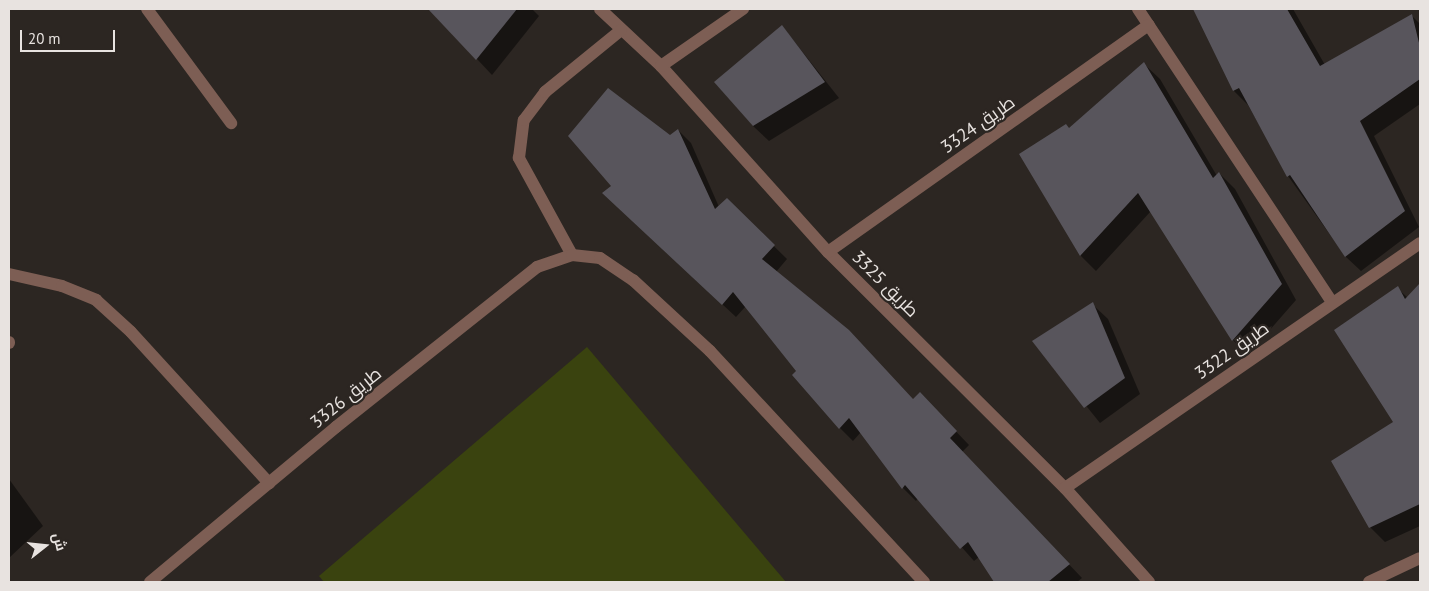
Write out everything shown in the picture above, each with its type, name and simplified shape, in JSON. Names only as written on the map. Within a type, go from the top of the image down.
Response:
[{"type":"street","points":[[147,9],[231,124]]},
{"type":"street","name":"طريق 3325","points":[[600,9],[661,66],[828,252],[1065,488],[1149,582]]},
{"type":"street","points":[[661,66],[744,9]]},
{"type":"street","points":[[1138,9],[1332,302]]},
{"type":"street","name":"طريق 3324","points":[[828,252],[1149,25]]},
{"type":"street","points":[[621,30],[545,92],[524,120],[519,158],[572,255],[600,258],[633,280],[710,350],[924,582]]},
{"type":"street","name":"طريق 3322","points":[[1065,488],[1420,243]]},
{"type":"street","name":"طريق 3326","points":[[157,581],[269,483],[537,267],[572,255]]},
{"type":"street","points":[[9,274],[62,286],[96,300],[131,332],[269,483]]},
{"type":"street","points":[[1369,582],[1420,558]]},
{"type":"green space","points":[[587,347],[786,582],[324,582],[319,576]]},
{"type":"building","points":[[428,9],[517,9],[476,60]]},
{"type":"building","points":[[1193,9],[1287,9],[1320,66],[1412,14],[1420,47],[1420,79],[1360,121],[1405,211],[1345,257],[1290,175],[1287,177],[1239,88],[1233,91]]},
{"type":"building","points":[[782,25],[825,82],[753,126],[714,82]]},
{"type":"building","points":[[1144,62],[1213,178],[1219,172],[1282,284],[1232,341],[1138,193],[1080,256],[1019,154],[1066,124],[1069,128]]},
{"type":"building","points":[[608,88],[670,135],[678,129],[715,209],[727,198],[775,245],[762,259],[849,330],[913,399],[920,392],[957,431],[950,438],[1070,564],[1048,582],[994,582],[968,542],[960,549],[905,485],[902,489],[849,418],[839,429],[792,375],[796,371],[733,292],[722,305],[602,193],[611,186],[568,136]]},
{"type":"building","points":[[1420,283],[1420,504],[1369,528],[1331,461],[1393,422],[1334,330],[1398,286],[1405,299]]},
{"type":"building","points":[[1093,302],[1125,378],[1084,408],[1032,341]]}]
